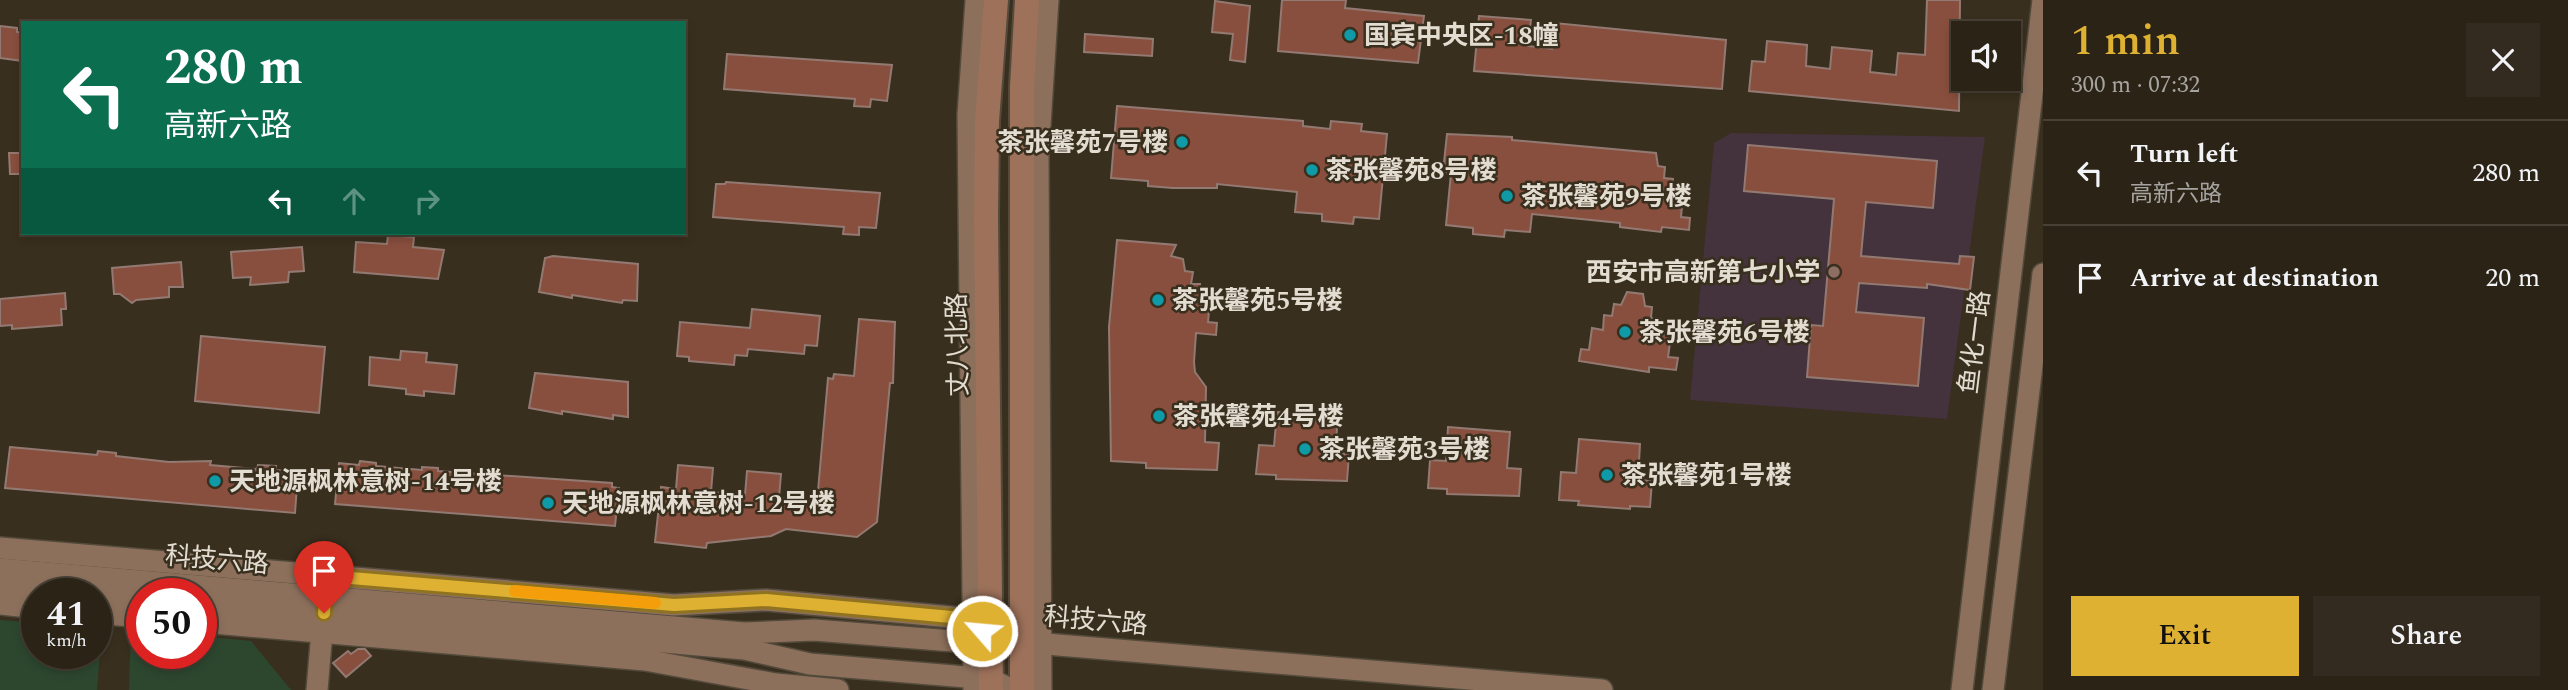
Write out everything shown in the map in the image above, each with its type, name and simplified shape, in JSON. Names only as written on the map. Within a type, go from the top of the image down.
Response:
[{"type":"main road","points":[[976,0],[968,115],[973,619],[982,643]]},
{"type":"main road","name":"丈八北路","points":[[987,686],[982,643],[986,219],[988,121],[996,0]]},
{"type":"main road","points":[[1027,0],[1022,87],[1032,643],[1041,690]]},
{"type":"main road","points":[[1023,690],[1032,643],[1038,156],[1048,0]]},
{"type":"main road","name":"鱼化一路","points":[[1962,690],[2043,0]]},
{"type":"main road","points":[[1993,690],[2043,274]]},
{"type":"main road","points":[[0,548],[674,605],[766,600],[973,619]]},
{"type":"main road","name":"科技六路","points":[[0,569],[324,614],[744,633],[814,630],[982,643],[1032,643],[1602,690]]},
{"type":"main road","points":[[317,690],[327,576]]},
{"type":"main road","name":"科技六路","points":[[0,585],[21,587]]},
{"type":"main road","points":[[0,604],[21,606]]},
{"type":"main road","name":"科技六路","points":[[217,604],[744,649],[810,664],[987,686]]},
{"type":"main road","points":[[217,621],[324,614],[645,660],[775,684],[838,690]]},
{"type":"shaded area","name":"西安市高新第七小学","points":[[1731,133],[1985,137],[1947,419],[1690,400],[1714,143]]},
{"type":"green space","points":[[0,620],[21,622],[21,669],[99,669],[97,690],[0,690]]},
{"type":"green space","points":[[217,638],[251,641],[291,690],[129,690],[130,669],[217,669]]},
{"type":"building","name":"国宾中央区-18幢","points":[[1282,0],[1346,0],[1345,8],[1424,16],[1418,63],[1278,51]]},
{"type":"building","points":[[1927,0],[1960,0],[1960,21],[1951,21],[1951,91],[1959,91],[1959,111],[1749,91],[1752,61],[1765,62],[1767,41],[1807,45],[1806,66],[1830,69],[1832,47],[1872,51],[1870,72],[1896,75],[1898,53],[1925,55]]},
{"type":"building","points":[[1215,1],[1250,6],[1245,62],[1230,60],[1233,34],[1212,32]]},
{"type":"building","points":[[1479,16],[1531,20],[1528,46],[1552,49],[1555,23],[1726,40],[1722,89],[1474,71]]},
{"type":"building","points":[[0,26],[17,28],[17,32],[21,33],[21,61],[0,58]]},
{"type":"building","points":[[1085,34],[1153,39],[1152,56],[1084,52]]},
{"type":"building","points":[[727,54],[892,65],[887,101],[871,99],[870,107],[854,106],[855,99],[724,89]]},
{"type":"building","points":[[1117,106],[1303,121],[1303,126],[1330,129],[1331,121],[1362,124],[1361,131],[1387,134],[1379,219],[1354,217],[1353,224],[1322,221],[1322,214],[1295,212],[1297,192],[1217,184],[1217,188],[1173,188],[1148,186],[1148,181],[1111,178]]},
{"type":"building","points":[[1447,134],[1512,137],[1512,140],[1656,153],[1658,166],[1665,167],[1664,178],[1673,179],[1672,194],[1683,195],[1681,217],[1690,218],[1689,230],[1662,227],[1661,232],[1620,227],[1620,223],[1532,214],[1530,232],[1505,230],[1504,237],[1473,234],[1473,228],[1446,225],[1451,173],[1443,172]]},
{"type":"building","points":[[1748,145],[1937,161],[1933,208],[1866,202],[1861,256],[1959,264],[1960,256],[1974,257],[1970,290],[1927,284],[1927,288],[1859,283],[1856,312],[1924,318],[1918,386],[1807,377],[1811,325],[1823,326],[1834,199],[1744,191]]},
{"type":"building","points":[[9,153],[21,153],[21,174],[10,174]]},
{"type":"building","points":[[726,182],[880,193],[876,228],[859,227],[859,235],[843,234],[844,227],[713,217],[716,184]]},
{"type":"building","points":[[388,235],[414,237],[413,247],[444,250],[438,279],[354,272],[356,242],[387,244]]},
{"type":"building","points":[[1117,240],[1176,245],[1171,256],[1183,259],[1185,271],[1193,272],[1191,284],[1200,284],[1199,300],[1210,301],[1208,322],[1217,323],[1216,335],[1196,333],[1194,362],[1195,372],[1206,387],[1205,442],[1219,443],[1217,470],[1146,468],[1146,463],[1111,461],[1109,327]]},
{"type":"building","points":[[302,247],[304,271],[289,272],[288,282],[250,285],[251,277],[233,278],[231,252]]},
{"type":"building","points":[[553,256],[638,264],[637,301],[623,300],[622,303],[539,292],[545,258]]},
{"type":"building","points":[[181,262],[183,287],[169,287],[169,297],[136,300],[132,303],[120,294],[114,294],[112,268]]},
{"type":"building","name":"茶张馨苑6号楼","points":[[1627,292],[1643,294],[1645,306],[1652,307],[1651,318],[1660,319],[1659,334],[1671,336],[1668,357],[1678,358],[1676,370],[1649,367],[1649,372],[1579,361],[1581,349],[1589,350],[1592,328],[1603,330],[1604,315],[1612,316],[1614,304],[1621,305]]},
{"type":"building","points":[[65,293],[66,309],[61,309],[62,325],[12,329],[12,325],[0,326],[0,299]]},
{"type":"building","points":[[752,309],[820,316],[817,346],[805,345],[804,354],[748,349],[747,356],[735,355],[734,365],[689,361],[689,357],[677,356],[680,322],[750,328]]},
{"type":"building","points":[[859,319],[895,322],[893,383],[890,383],[877,522],[857,537],[786,529],[771,536],[707,543],[706,548],[655,542],[661,487],[676,489],[678,465],[713,468],[711,492],[745,495],[747,471],[781,474],[779,498],[817,502],[828,378],[833,379],[834,374],[854,376]]},
{"type":"building","points":[[201,336],[325,347],[319,413],[195,401]]},
{"type":"building","points":[[401,351],[427,353],[426,362],[457,365],[454,394],[424,391],[424,396],[406,394],[406,389],[369,385],[370,357],[400,360]]},
{"type":"building","points":[[535,373],[628,382],[628,417],[613,415],[613,419],[529,408]]},
{"type":"building","name":"茶张馨苑3号楼","points":[[1277,412],[1338,417],[1335,453],[1349,454],[1347,481],[1276,479],[1276,475],[1256,474],[1259,445],[1274,446]]},
{"type":"building","points":[[1448,427],[1510,432],[1507,468],[1521,469],[1519,496],[1447,494],[1447,489],[1428,488],[1430,460],[1446,461]]},
{"type":"building","name":"茶张馨苑1号楼","points":[[1579,439],[1640,444],[1638,480],[1652,481],[1650,507],[1630,506],[1630,509],[1578,505],[1579,501],[1559,500],[1561,472],[1576,473]]},
{"type":"building","points":[[10,447],[97,455],[98,451],[116,453],[116,456],[169,462],[211,461],[210,465],[257,469],[258,465],[276,466],[275,470],[298,472],[295,513],[5,488]]},
{"type":"building","points":[[360,461],[376,463],[376,466],[422,470],[422,467],[438,468],[438,471],[612,483],[612,487],[619,488],[615,526],[335,504],[339,463],[359,465]]},
{"type":"building","points":[[358,649],[365,649],[371,656],[346,677],[333,663],[348,651],[351,654]]},
{"type":"slow traffic","points":[[515,591],[655,603]]},
{"type":"place","name":"国宾中央区-18幢","points":[[1350,35]]},
{"type":"place","name":"茶张馨苑7号楼","points":[[1182,142]]},
{"type":"place","name":"茶张馨苑8号楼","points":[[1312,170]]},
{"type":"place","name":"茶张馨苑9号楼","points":[[1507,196]]},
{"type":"place","name":"西安市高新第七小学","points":[[1834,272]]},
{"type":"place","name":"茶张馨苑5号楼","points":[[1158,300]]},
{"type":"place","name":"茶张馨苑6号楼","points":[[1625,332]]},
{"type":"place","name":"茶张馨苑4号楼","points":[[1159,416]]},
{"type":"place","name":"茶张馨苑3号楼","points":[[1305,449]]},
{"type":"place","name":"茶张馨苑1号楼","points":[[1607,475]]},
{"type":"place","name":"天地源枫林意树-14号楼","points":[[215,481]]},
{"type":"place","name":"天地源枫林意树-12号楼","points":[[548,503]]},
{"type":"route","points":[[324,613],[327,576],[674,605],[766,600],[973,619],[982,631]]}]
